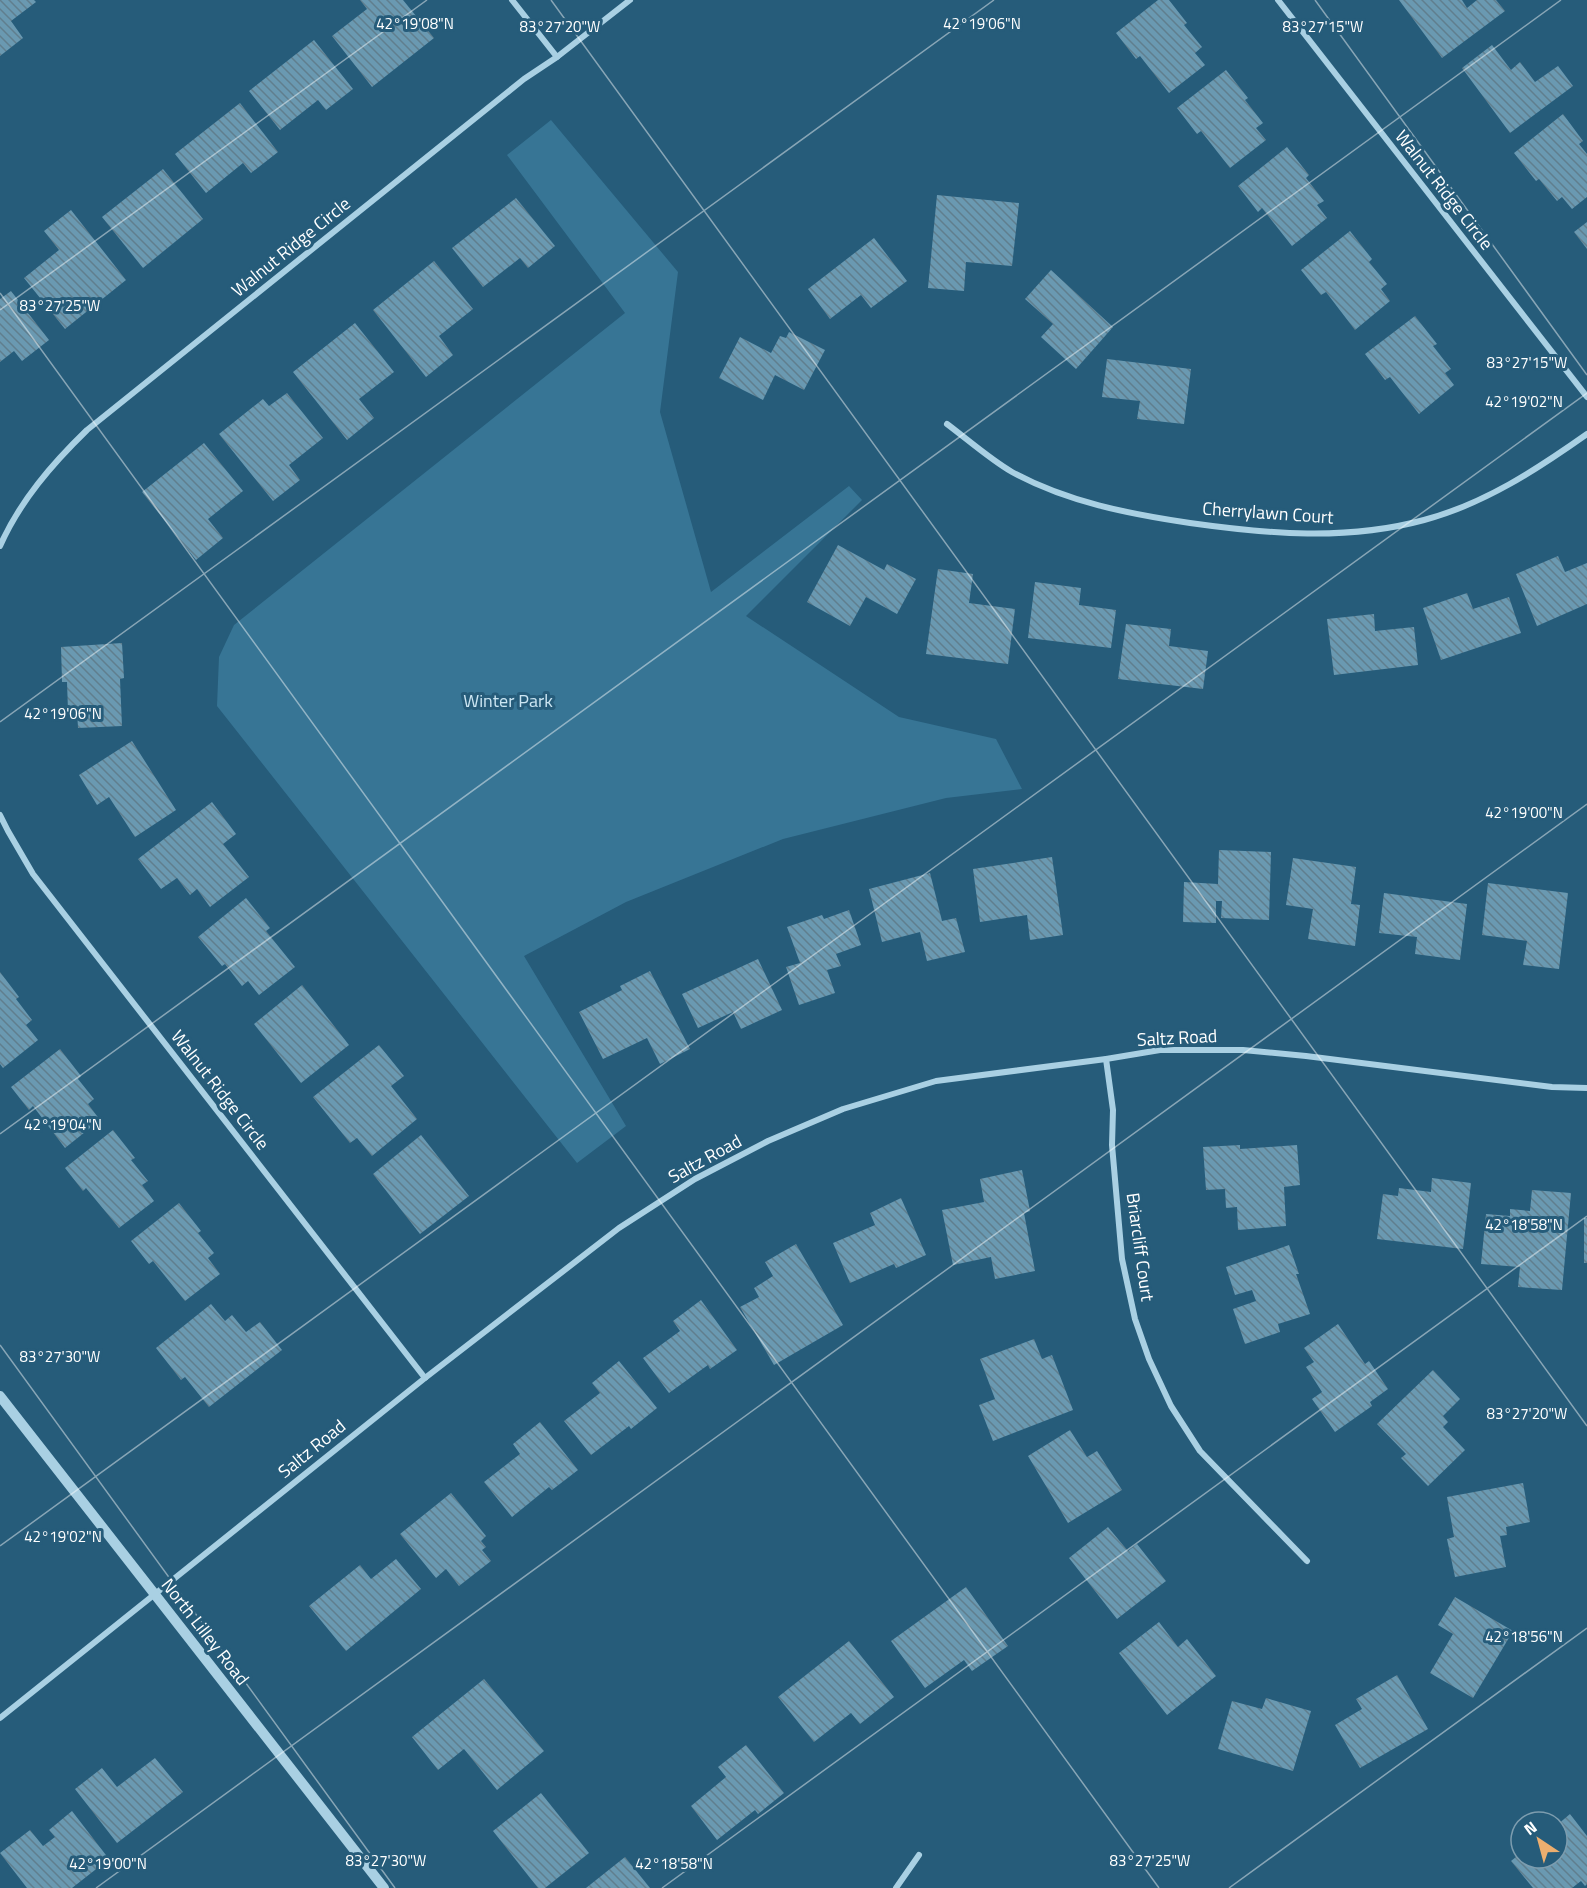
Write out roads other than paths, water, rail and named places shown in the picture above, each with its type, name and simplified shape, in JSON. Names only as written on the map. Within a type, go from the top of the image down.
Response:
[{"type":"street","points":[[512,0],[557,57]]},
{"type":"street","name":"Walnut Ridge Circle","points":[[0,546],[28,495],[60,456],[87,430],[515,87],[630,0]]},
{"type":"street","name":"Walnut Ridge Circle","points":[[1278,0],[1587,397]]},
{"type":"street","name":"Cherrylawn Court","points":[[947,424],[1011,471],[1066,496],[1129,514],[1236,529],[1320,535],[1359,532],[1424,520],[1476,501],[1539,468],[1587,434]]},
{"type":"street","name":"Walnut Ridge Circle","points":[[0,815],[33,874],[425,1378]]},
{"type":"street","name":"Saltz Road","points":[[0,1718],[425,1378],[618,1228],[695,1179],[768,1141],[843,1110],[936,1081],[1160,1050],[1243,1050],[1552,1087],[1587,1088]]},
{"type":"street","name":"Briarcliff Court","points":[[1106,1059],[1113,1110],[1113,1145],[1122,1259],[1135,1319],[1149,1359],[1171,1406],[1200,1451],[1307,1561]]},
{"type":"street","name":"North Lilley Road","points":[[0,1396],[384,1888]]},
{"type":"street","points":[[896,1888],[919,1855]]},
{"type":"park label","name":"Winter Park","points":[[508,701]]}]
